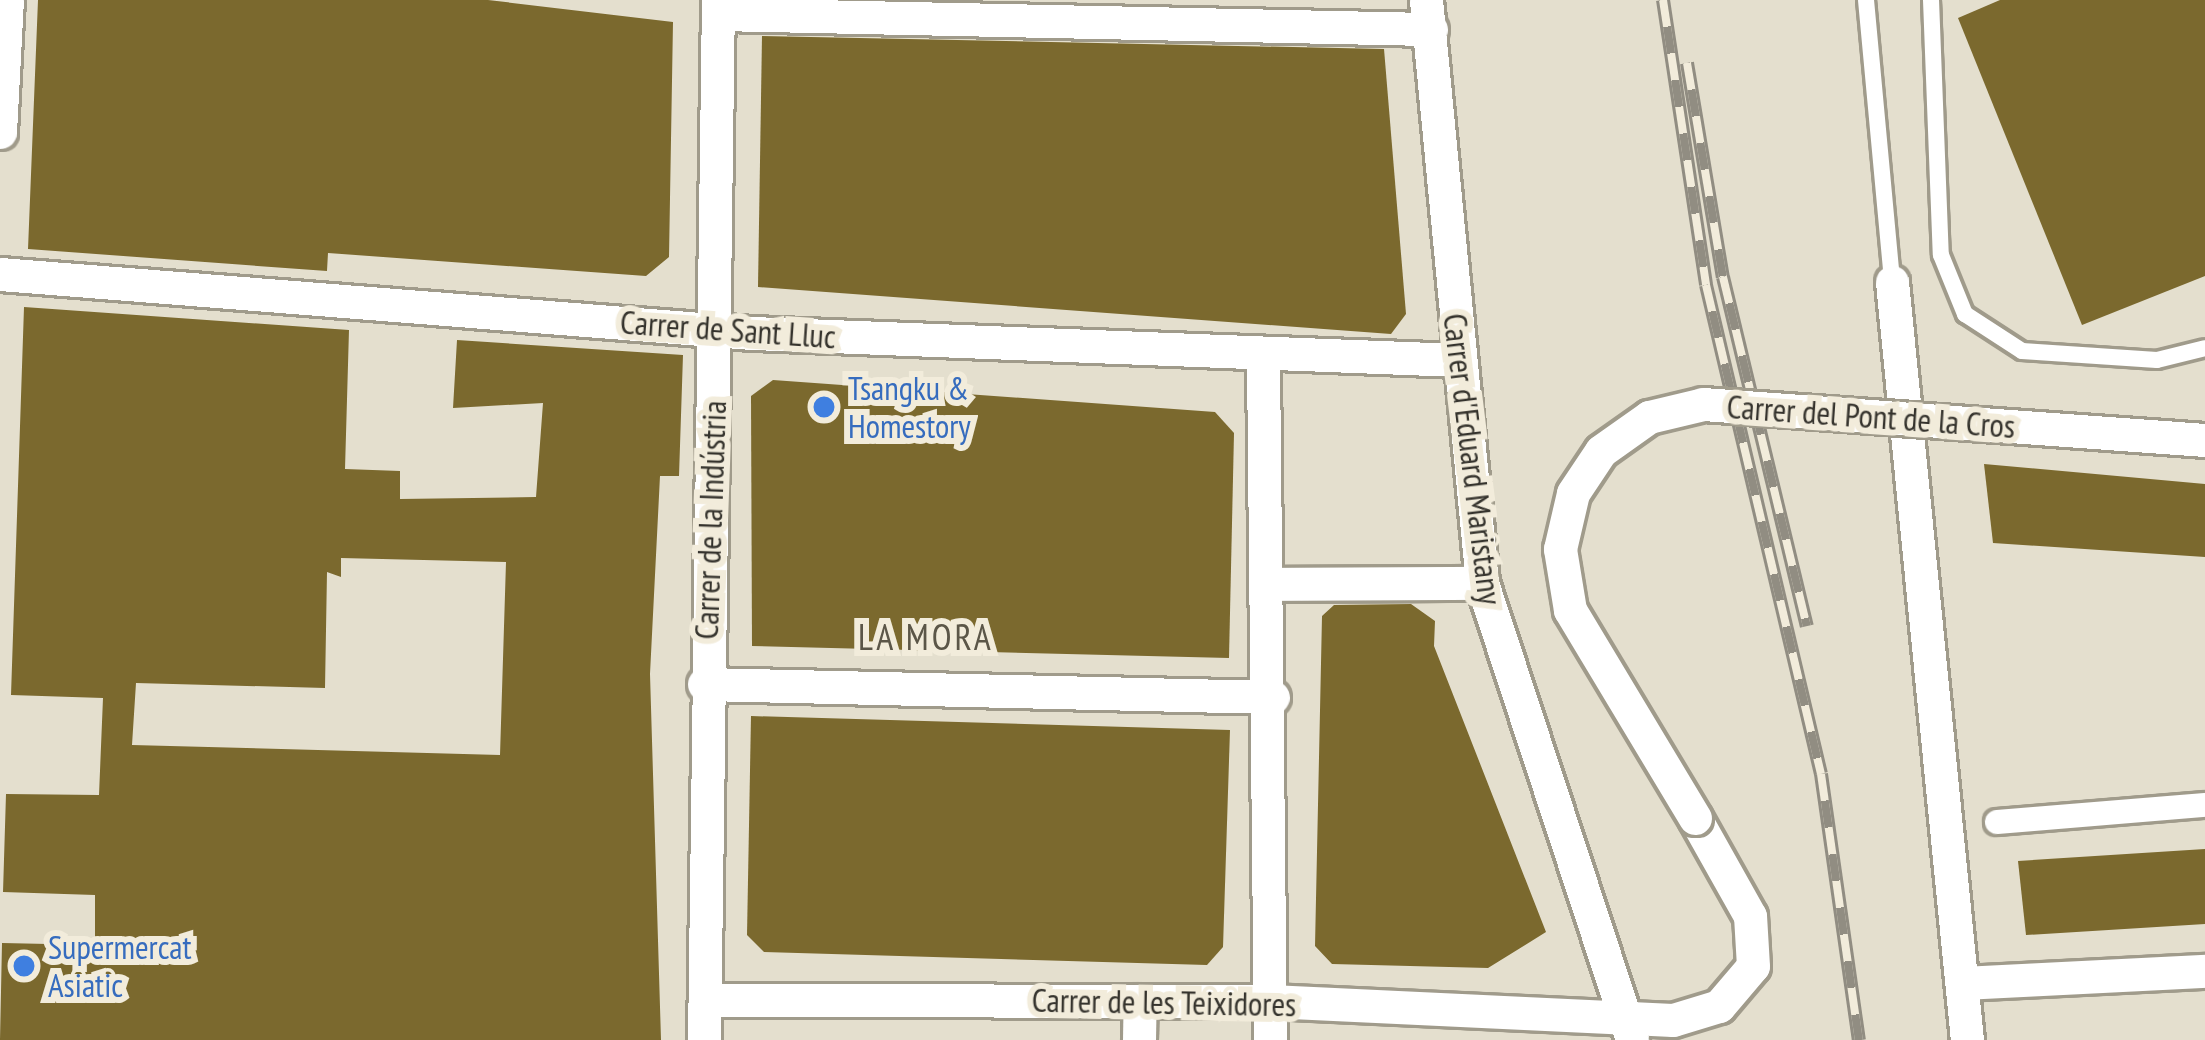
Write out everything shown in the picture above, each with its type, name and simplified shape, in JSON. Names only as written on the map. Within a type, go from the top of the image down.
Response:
[{"type":"street","points":[[0,132],[7,0]]},
{"type":"street","points":[[718,7],[1428,14]]},
{"type":"street","name":"Carrer de la Indústria","points":[[704,1040],[704,684],[716,330],[718,7]]},
{"type":"street","name":"Carrer d'Eduard Maristany","points":[[1428,14],[1457,360],[1482,583],[1628,1030]]},
{"type":"street","name":"Carrer de Sant Lluc","points":[[0,274],[716,330],[1263,360],[1457,360]]},
{"type":"street","points":[[1892,281],[1966,1040]]},
{"type":"street","points":[[1263,360],[1273,697],[1270,1040]]},
{"type":"street","name":"Carrer del Pont de la Cros","points":[[1628,1030],[1719,1006],[1753,966],[1750,916],[1570,610],[1560,549],[1573,494],[1601,452],[1648,417],[1703,404],[2205,440]]},
{"type":"street","points":[[1268,584],[1482,583]]},
{"type":"street","points":[[704,684],[1273,697]]},
{"type":"street","points":[[1996,822],[2205,805]]},
{"type":"street","points":[[1964,983],[2205,971]]},
{"type":"street","name":"Carrer de les Teixidores","points":[[705,1000],[1270,1001],[1628,1030]]},
{"type":"street","points":[[1139,1040],[1140,1001]]},
{"type":"lane","points":[[1866,0],[1892,281]]},
{"type":"lane","points":[[1931,0],[1941,255],[1965,314],[2022,351],[2184,357],[2205,362]]},
{"type":"lane","points":[[2184,357],[2205,348]]},
{"type":"building","points":[[38,0],[488,0],[673,22],[669,257],[646,276],[328,253],[327,271],[28,249]]},
{"type":"building","points":[[2000,0],[2205,0],[2205,276],[2082,325],[1958,18]]},
{"type":"building","points":[[762,36],[1384,49],[1406,314],[1391,334],[758,287]]},
{"type":"building","points":[[24,307],[349,330],[345,469],[400,471],[400,499],[536,497],[543,403],[453,408],[457,340],[683,355],[679,476],[660,476],[650,674],[661,1040],[0,1040],[2,943],[95,945],[95,895],[3,892],[6,794],[99,795],[103,698],[11,695]],"holes":[[[341,558],[506,562],[500,755],[132,745],[136,683],[325,688],[327,572],[341,577]]]},
{"type":"building","points":[[773,380],[1215,412],[1234,433],[1229,658],[752,646],[751,396]]},
{"type":"building","points":[[1984,464],[2205,484],[2205,557],[1993,543]]},
{"type":"building","points":[[1411,604],[1435,621],[1434,646],[1546,932],[1488,968],[1332,964],[1315,946],[1322,616],[1334,605]]},
{"type":"building","points":[[751,716],[1230,730],[1223,947],[1207,965],[764,952],[747,935]]},
{"type":"building","points":[[2205,849],[2205,924],[2026,935],[2018,861]]},
{"type":"railway","points":[[1663,0],[1706,285],[1821,774],[1859,1040]]},
{"type":"railway","points":[[1687,63],[1723,277],[1807,626]]},
{"type":"place","name":"Tsangku & Homestory","points":[[824,407]]},
{"type":"place","name":"Supermercat Asiatic","points":[[24,966]]},
{"type":"district","name":"LA MORA","points":[[926,637]]}]
